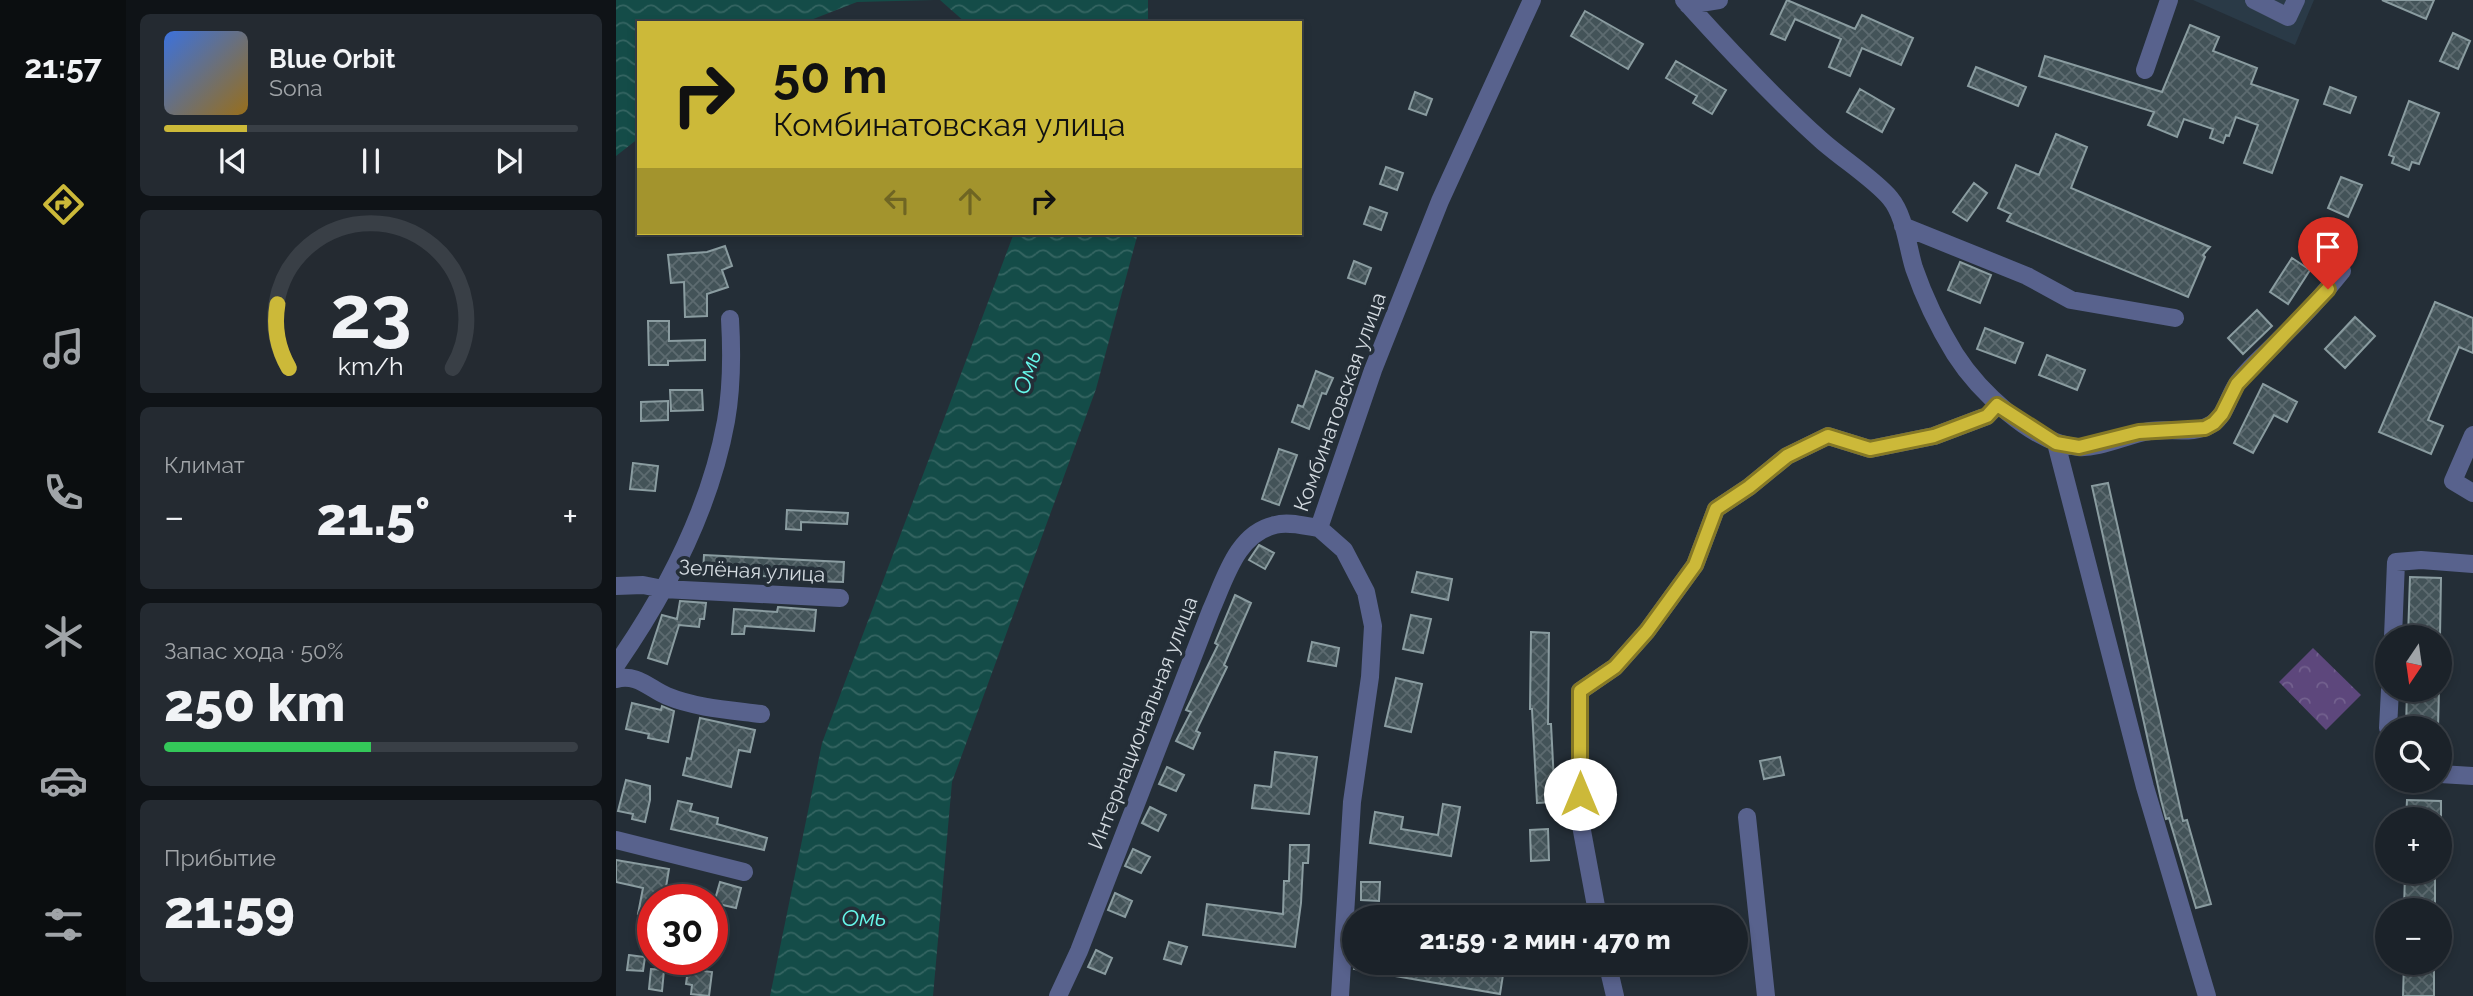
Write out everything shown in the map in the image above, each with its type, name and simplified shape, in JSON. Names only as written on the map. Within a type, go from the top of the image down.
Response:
[{"type":"street","name":"Комбинатовская улица","points":[[1340,996],[1352,802],[1370,677],[1373,626],[1366,592],[1344,550],[1319,528],[1373,370],[1440,201],[1532,0]]},
{"type":"street","points":[[1686,2],[1720,0]]},
{"type":"street","points":[[2145,70],[2169,0]]},
{"type":"street","points":[[2254,0],[2288,17],[2296,0]]},
{"type":"street","points":[[1686,2],[1756,78],[1822,140],[1890,198],[1898,210],[1915,270],[1949,342],[1974,381],[1997,405],[2056,443],[2090,446],[2139,432],[2190,430],[2205,428],[2214,423],[2222,414],[2237,384],[2313,306],[2342,271]]},
{"type":"street","points":[[1903,226],[2027,276],[2071,300],[2175,318]]},
{"type":"street","name":"Зелёная улица","points":[[730,319],[732,363],[726,421],[706,495],[663,589],[618,674],[645,682],[664,695],[685,703],[761,714]]},
{"type":"street","points":[[1596,905],[1580,820],[1580,691],[1615,667],[1647,631],[1695,565],[1716,509],[1749,487],[1787,456],[1828,436],[1870,449],[1934,436],[1987,416],[1997,405]]},
{"type":"street","points":[[2473,435],[2453,481],[2473,494]]},
{"type":"street","points":[[2056,443],[2145,787],[2207,996]]},
{"type":"street","name":"Интернациональная улица","points":[[1058,996],[1079,951],[1212,610],[1236,557],[1253,533],[1276,524],[1319,528]]},
{"type":"street","points":[[2393,625],[2396,562],[2421,560],[2473,564]]},
{"type":"street","name":"Зелёная улица","points":[[616,586],[643,585],[663,589],[840,598]]},
{"type":"street","points":[[2452,775],[2473,776]]},
{"type":"street","points":[[1747,817],[1766,996]]},
{"type":"street","points":[[616,840],[744,872]]},
{"type":"street","points":[[1610,975],[1615,996]]},
{"type":"shaded area","points":[[2193,0],[2314,0],[2295,45]]},
{"type":"green space","points":[[2313,648],[2361,695],[2326,730],[2279,682]]},
{"type":"water","points":[[616,0],[934,0],[857,2],[808,21],[637,21],[637,140],[616,156]]},
{"type":"water","points":[[940,0],[1148,0],[1148,21],[964,21]]},
{"type":"water","name":"Омь","points":[[1013,235],[1137,235],[1096,389],[952,782],[933,996],[770,996],[822,743]]},
{"type":"building","points":[[1787,0],[1855,29],[1862,15],[1913,38],[1901,65],[1862,48],[1850,76],[1829,67],[1841,39],[1795,19],[1785,40],[1771,34]]},
{"type":"building","points":[[2382,0],[2434,0],[2426,19]]},
{"type":"building","points":[[1585,11],[1643,44],[1628,69],[1571,36]]},
{"type":"building","points":[[2190,25],[2219,37],[2213,51],[2257,68],[2251,84],[2298,100],[2272,173],[2244,163],[2258,125],[2236,117],[2229,136],[2226,135],[2223,143],[2210,138],[2213,129],[2184,119],[2177,137],[2148,125],[2154,112],[2039,76],[2045,56],[2162,92]]},
{"type":"building","points":[[2453,33],[2470,41],[2458,69],[2440,61]]},
{"type":"building","points":[[1676,61],[1726,90],[1712,114],[1693,103],[1697,96],[1666,78]]},
{"type":"building","points":[[1976,67],[2026,87],[2018,106],[1968,86]]},
{"type":"building","points":[[2330,87],[2356,97],[2350,113],[2324,104]]},
{"type":"building","points":[[1860,89],[1894,109],[1882,132],[1847,112]]},
{"type":"building","points":[[1415,92],[1432,99],[1426,115],[1409,109]]},
{"type":"building","points":[[2409,101],[2439,113],[2419,164],[2412,162],[2409,170],[2392,163],[2394,157],[2389,155]]},
{"type":"building","points":[[2056,134],[2087,147],[2071,188],[2210,247],[2203,255],[2205,257],[2188,297],[2007,221],[2011,214],[1998,208],[2016,165],[2039,175]]},
{"type":"building","points":[[1386,167],[1403,173],[1397,190],[1380,184]]},
{"type":"building","points":[[2341,177],[2362,185],[2348,217],[2328,208]]},
{"type":"building","points":[[1974,183],[1987,193],[1967,221],[1953,212]]},
{"type":"building","points":[[1370,207],[1387,213],[1381,230],[1364,224]]},
{"type":"building","points":[[725,246],[732,266],[722,270],[728,287],[707,294],[707,316],[685,317],[684,282],[671,283],[668,255],[707,252]]},
{"type":"building","points":[[2292,258],[2310,270],[2288,304],[2270,292]]},
{"type":"building","points":[[1354,261],[1371,268],[1365,284],[1348,278]]},
{"type":"building","points":[[1960,262],[1991,275],[1980,303],[1948,290]]},
{"type":"building","points":[[2435,302],[2473,318],[2473,353],[2459,347],[2428,420],[2443,426],[2431,454],[2379,432]]},
{"type":"building","points":[[2257,310],[2272,326],[2243,354],[2228,338]]},
{"type":"building","points":[[2355,317],[2375,336],[2345,368],[2325,349]]},
{"type":"building","points":[[648,321],[669,321],[669,341],[705,340],[705,360],[668,361],[668,365],[649,365]]},
{"type":"building","points":[[1985,328],[2023,343],[2015,363],[1977,349]]},
{"type":"building","points":[[2047,355],[2085,370],[2077,390],[2039,375]]},
{"type":"building","points":[[1316,371],[1333,378],[1326,394],[1322,393],[1309,429],[1292,422],[1298,405],[1303,407]]},
{"type":"building","points":[[2263,384],[2297,402],[2287,422],[2274,415],[2253,453],[2234,443]]},
{"type":"building","points":[[670,390],[702,390],[703,410],[671,411]]},
{"type":"building","points":[[668,401],[668,420],[641,421],[641,402]]},
{"type":"building","points":[[1279,449],[1297,455],[1279,505],[1262,499]]},
{"type":"building","points":[[633,463],[658,466],[655,491],[630,489]]},
{"type":"building","points":[[2108,483],[2183,821],[2187,820],[2211,904],[2196,908],[2161,800],[2092,486]]},
{"type":"building","points":[[787,510],[848,513],[847,524],[801,522],[801,530],[786,529]]},
{"type":"building","points":[[1259,545],[1274,553],[1265,569],[1249,560]]},
{"type":"building","points":[[704,555],[844,562],[843,582],[703,573]]},
{"type":"building","points":[[1417,572],[1452,579],[1448,600],[1412,592]]},
{"type":"building","points":[[2410,577],[2441,578],[2440,625],[2408,625]]},
{"type":"building","points":[[1235,595],[1251,603],[1224,665],[1227,667],[1196,731],[1200,733],[1193,749],[1176,741],[1191,712],[1186,710],[1218,645],[1215,643]]},
{"type":"building","points":[[680,601],[706,603],[704,619],[700,619],[699,627],[679,625],[667,664],[648,658],[662,615],[677,619]]},
{"type":"building","points":[[778,607],[816,610],[814,631],[745,626],[744,634],[732,634],[734,609],[777,612]]},
{"type":"building","points":[[1411,615],[1431,619],[1423,653],[1403,649]]},
{"type":"building","points":[[1531,632],[1549,633],[1548,724],[1551,724],[1555,802],[1537,803],[1530,709]]},
{"type":"building","points":[[1312,642],[1339,648],[1336,666],[1308,661]]},
{"type":"building","points":[[1396,678],[1422,684],[1411,732],[1385,726]]},
{"type":"building","points":[[2407,702],[2439,702],[2438,716],[2406,716]]},
{"type":"building","points":[[632,703],[661,710],[662,706],[674,711],[668,742],[626,729]]},
{"type":"building","points":[[700,718],[755,730],[750,752],[739,750],[731,787],[683,775],[687,758],[691,759]]},
{"type":"building","points":[[1275,752],[1317,757],[1309,814],[1252,808],[1255,785],[1271,787]]},
{"type":"building","points":[[1780,757],[1784,775],[1764,779],[1760,761]]},
{"type":"building","points":[[1167,767],[1184,775],[1176,791],[1159,784]]},
{"type":"building","points":[[626,780],[650,786],[645,822],[632,819],[633,814],[618,811]]},
{"type":"building","points":[[2407,800],[2441,801],[2441,807],[2407,807]]},
{"type":"building","points":[[678,801],[692,804],[690,811],[718,818],[717,824],[767,838],[764,850],[671,829]]},
{"type":"building","points":[[1443,804],[1460,807],[1451,856],[1370,843],[1375,812],[1403,817],[1401,829],[1438,835]]},
{"type":"building","points":[[1150,807],[1166,815],[1158,831],[1142,823]]},
{"type":"building","points":[[1548,829],[1549,860],[1531,861],[1530,830]]},
{"type":"building","points":[[1290,845],[1309,845],[1308,863],[1303,863],[1295,947],[1203,935],[1207,904],[1283,914],[1284,881],[1289,881]]},
{"type":"building","points":[[1133,849],[1150,857],[1141,873],[1125,866]]},
{"type":"building","points":[[616,860],[669,869],[666,884],[637,884],[637,887],[616,882]]},
{"type":"building","points":[[1361,882],[1380,882],[1379,901],[1361,900]]},
{"type":"building","points":[[728,884],[741,888],[736,908],[728,906]]},
{"type":"building","points":[[2405,884],[2435,884],[2435,898],[2404,898]]},
{"type":"building","points":[[1115,893],[1132,901],[1125,917],[1108,910]]},
{"type":"building","points":[[1169,942],[1187,947],[1181,964],[1164,959]]},
{"type":"building","points":[[1096,950],[1112,958],[1105,974],[1088,967]]},
{"type":"building","points":[[629,955],[637,956],[637,971],[627,970]]},
{"type":"building","points":[[650,975],[664,975],[662,991],[649,989]]},
{"type":"building","points":[[687,975],[712,975],[709,996],[691,994],[692,985],[686,984]]},
{"type":"building","points":[[1389,975],[1503,975],[1500,994]]},
{"type":"building","points":[[2404,975],[2434,975],[2434,996],[2403,996]]},
{"type":"route","points":[[1580,794],[1580,691],[1615,667],[1647,631],[1695,565],[1716,509],[1749,487],[1787,456],[1828,436],[1870,449],[1934,436],[1987,416],[1997,405],[2056,443],[2079,447],[2139,432],[2205,428],[2222,414],[2237,384],[2251,368],[2328,289]]}]
